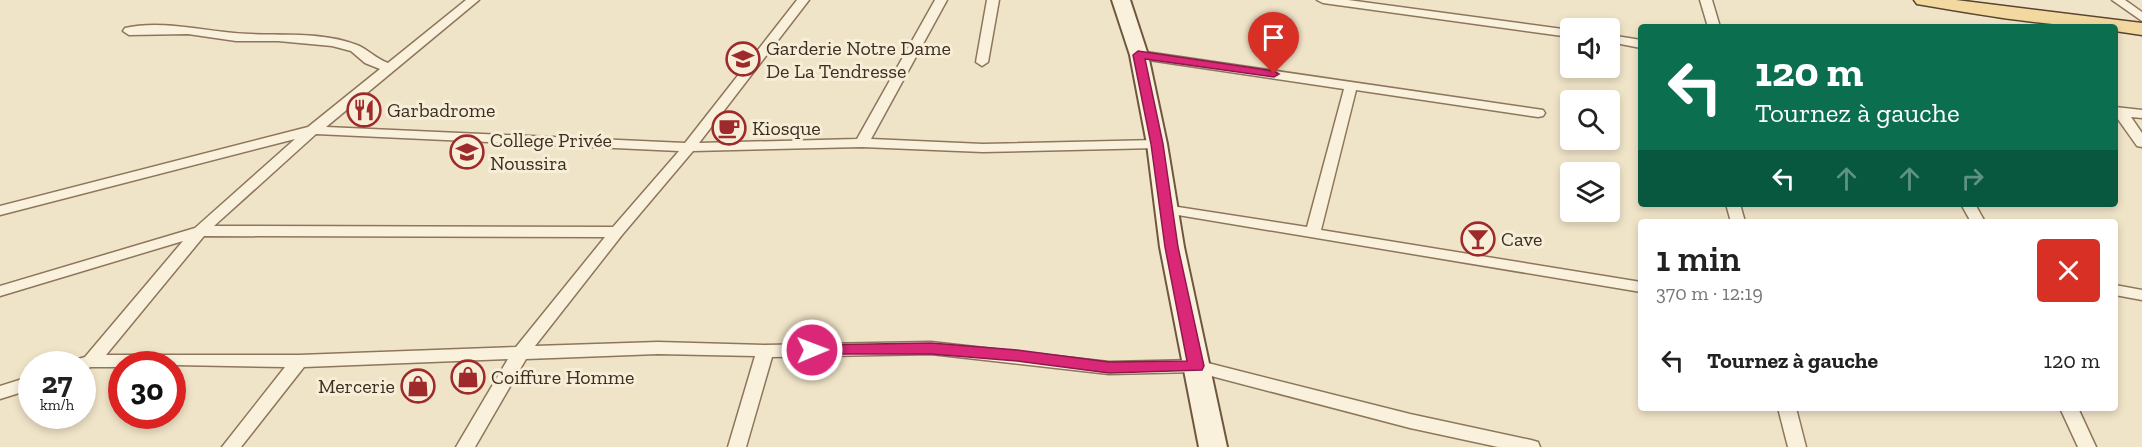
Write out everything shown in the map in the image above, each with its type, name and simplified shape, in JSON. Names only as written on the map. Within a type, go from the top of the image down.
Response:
[{"type":"main road","points":[[1923,0],[1983,10],[2100,24]]},
{"type":"main road","points":[[1977,0],[2142,19]]},
{"type":"main road","points":[[2118,26],[2142,29]]},
{"type":"street","points":[[96,351],[200,231],[313,130],[473,0]]},
{"type":"street","points":[[465,447],[522,351],[688,147],[803,0]]},
{"type":"street","points":[[862,143],[940,0]]},
{"type":"street","points":[[982,62],[993,0]]},
{"type":"street","points":[[1121,0],[1138,55],[1157,144],[1165,209],[1213,447]]},
{"type":"street","points":[[1323,0],[1560,33]]},
{"type":"street","points":[[1706,0],[1713,24]]},
{"type":"street","points":[[2118,0],[2142,19]]},
{"type":"street","points":[[129,31],[180,29],[236,37],[278,37],[333,42],[355,48],[369,60],[389,68]]},
{"type":"street","points":[[1620,41],[1638,44]]},
{"type":"street","points":[[1138,55],[1538,113]]},
{"type":"street","points":[[1313,232],[1351,85]]},
{"type":"street","points":[[2118,111],[2142,114]]},
{"type":"street","points":[[2118,112],[2142,143]]},
{"type":"street","points":[[0,211],[313,130],[688,147],[862,143],[975,148],[1157,144]]},
{"type":"street","points":[[1165,209],[1638,286]]},
{"type":"street","points":[[0,291],[200,231],[617,232]]},
{"type":"street","points":[[2118,291],[2142,295]]},
{"type":"street","points":[[96,363],[299,361],[522,351],[931,348],[1109,368],[1196,366],[1410,421],[1531,447]]},
{"type":"street","points":[[737,447],[765,351]]},
{"type":"street","points":[[231,447],[299,361]]},
{"type":"street","points":[[0,393],[18,387]]},
{"type":"street","points":[[1788,411],[1797,447]]},
{"type":"street","points":[[2070,411],[2087,447]]},
{"type":"place","name":"Garderie Notre Dame De La Tendresse","points":[[743,59]]},
{"type":"place","name":"Garbadrome","points":[[364,110]]},
{"type":"place","name":"Kiosque","points":[[729,128]]},
{"type":"place","name":"College Privée Noussira","points":[[467,152]]},
{"type":"place","name":"Cave","points":[[1478,239]]},
{"type":"place","name":"Coiffure Homme","points":[[468,377]]},
{"type":"place","name":"Mercerie","points":[[418,386]]},
{"type":"route","points":[[812,350],[931,348],[1109,368],[1196,366],[1165,209],[1157,144],[1138,55],[1274,74]]}]
